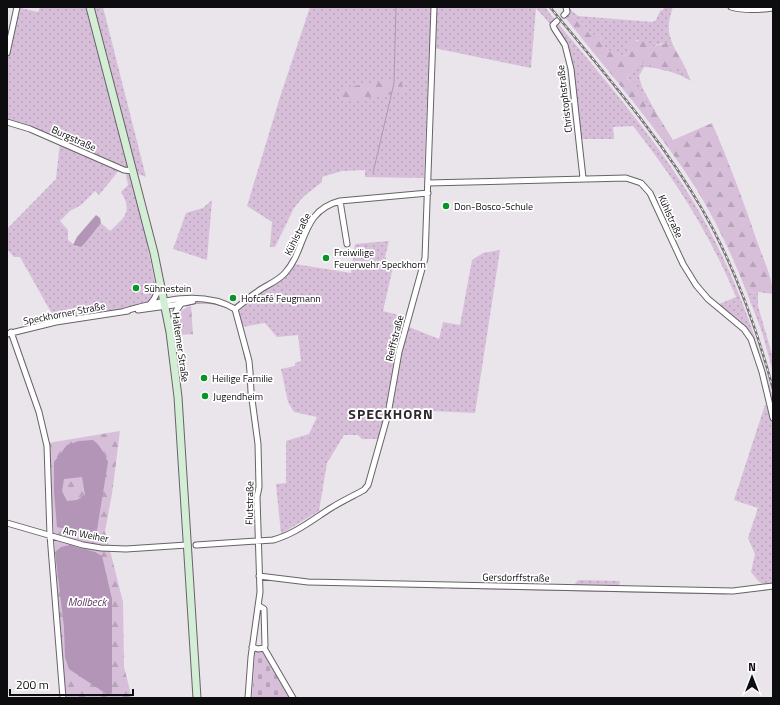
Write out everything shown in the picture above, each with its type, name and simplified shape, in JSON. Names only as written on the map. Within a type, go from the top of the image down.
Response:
[{"type":"main road","name":"Halterner Straße","points":[[90,7],[161,284],[170,332],[178,397],[185,546],[197,698]]},
{"type":"street","points":[[7,53],[17,7]]},
{"type":"street","name":"Reiffstraße","points":[[196,545],[258,541],[282,537],[297,531],[331,508],[364,490],[368,485],[388,414],[399,352],[425,258],[434,7]]},
{"type":"street","points":[[564,15],[567,12],[566,7]]},
{"type":"street","points":[[731,7],[742,10],[773,8]]},
{"type":"street","name":"Christophstraße","points":[[557,21],[553,25],[565,45],[571,69],[583,178]]},
{"type":"street","name":"Burgstraße","points":[[7,122],[30,129],[124,170],[133,171]]},
{"type":"street","name":"Kühlstraße","points":[[428,183],[559,180],[583,178],[626,178],[641,183],[650,192],[683,264],[696,285],[708,299],[744,329],[751,339],[762,372],[773,418]]},
{"type":"street","name":"Kühlstraße","points":[[235,309],[256,292],[271,284],[286,273],[315,216],[327,205],[340,201],[428,193]]},
{"type":"street","points":[[340,201],[347,244]]},
{"type":"street","points":[[150,304],[161,284]]},
{"type":"street","points":[[165,304],[191,298],[219,302],[235,309]]},
{"type":"street","points":[[165,304],[182,304],[198,299]]},
{"type":"street","name":"Speckhorner Straße","points":[[125,311],[150,304],[165,304]]},
{"type":"street","name":"Speckhorner Straße","points":[[9,333],[56,322],[165,304]]},
{"type":"street","points":[[170,332],[176,311],[182,304]]},
{"type":"street","name":"Flutstraße","points":[[235,309],[250,366],[251,392],[258,444],[258,606],[252,647],[248,698]]},
{"type":"street","points":[[9,333],[39,412],[44,430],[48,461],[50,535],[63,698]]},
{"type":"street","name":"Am Weiher","points":[[7,523],[83,545],[101,548],[126,549],[185,546]]},
{"type":"street","name":"Gersdorffstraße","points":[[259,576],[308,582],[637,589],[732,590],[773,586]]},
{"type":"street","points":[[258,606],[264,609],[264,648],[293,698]]},
{"type":"street","points":[[252,647],[258,649],[264,648]]},
{"type":"green space","points":[[17,7],[38,12],[40,7],[103,7],[146,177],[7,121],[7,56]]},
{"type":"green space","points":[[310,7],[545,7],[555,20],[552,26],[536,8],[531,68],[429,47],[424,178],[365,177],[365,170],[342,171],[322,177],[322,182],[303,197],[294,208],[275,247],[270,247],[272,222],[247,206],[280,97]]},
{"type":"green space","points":[[567,7],[569,7],[578,16],[653,22],[656,20],[660,11],[664,9],[663,7],[673,7],[669,24],[669,33],[675,49],[664,44],[647,47],[636,40],[626,56],[612,53],[606,49],[600,36],[590,35],[581,21],[567,13]]},
{"type":"green space","points":[[567,13],[581,21],[590,35],[593,34],[600,36],[606,49],[612,53],[626,56],[629,51],[625,47],[629,40],[640,41],[642,39],[648,41],[648,47],[665,44],[665,42],[668,42],[669,46],[675,49],[683,63],[682,68],[665,71],[639,61],[632,72],[628,74],[627,78],[630,81],[634,81],[638,93],[643,93],[646,106],[649,111],[655,111],[673,140],[712,123],[736,183],[767,269],[773,288],[773,294],[758,292],[747,293],[724,240],[697,190],[650,123],[564,16]]},
{"type":"green space","points":[[557,22],[643,128],[675,173],[704,220],[717,244],[739,294],[757,344],[773,397],[773,410],[752,339],[717,305],[736,297],[726,274],[703,229],[663,166],[633,126],[613,127],[614,139],[579,139],[569,60],[555,28]]},
{"type":"green space","points":[[639,61],[649,64],[682,68],[683,63],[691,81],[668,71],[644,67],[639,76],[642,87],[655,111],[649,111],[646,106],[643,93],[638,93],[635,90],[636,85],[627,78],[628,74],[632,72]]},
{"type":"green space","points":[[402,79],[403,92],[343,102],[340,88]]},
{"type":"green space","points":[[60,142],[120,169],[99,195],[95,191],[81,205],[70,211],[60,221],[68,230],[68,240],[77,247],[86,242],[101,223],[110,231],[120,222],[126,214],[127,209],[125,199],[121,192],[128,185],[126,176],[127,172],[133,175],[156,288],[150,302],[56,321],[20,257],[14,257],[7,249],[7,229],[56,179]]},
{"type":"green space","points":[[212,200],[207,260],[173,249],[186,213],[203,208]]},
{"type":"green space","points":[[389,241],[385,257],[393,267],[383,311],[406,317],[409,327],[439,339],[443,322],[460,325],[472,260],[483,253],[500,250],[475,413],[387,409],[379,439],[362,439],[358,435],[344,435],[327,463],[319,511],[281,534],[276,484],[286,483],[286,441],[309,434],[317,417],[294,412],[288,402],[281,369],[295,366],[295,363],[301,361],[298,335],[277,337],[265,323],[242,327],[239,311],[240,308],[259,292],[282,280],[295,264],[351,273],[355,244]]},
{"type":"green space","points":[[758,292],[758,306],[773,358],[773,372],[762,332],[747,293]]},
{"type":"green space","points":[[191,306],[193,334],[180,335],[178,321],[179,314],[185,308]]},
{"type":"green space","points":[[765,405],[769,408],[773,424],[773,585],[760,582],[751,572],[755,554],[748,538],[758,508],[734,500]]},
{"type":"green space","points":[[120,431],[112,494],[105,531],[123,602],[124,667],[132,698],[65,698],[48,443]]},
{"type":"green space","points":[[579,580],[620,581],[619,587],[574,586]]},
{"type":"green space","points":[[255,652],[265,652],[290,695],[289,698],[252,698]]},
{"type":"water","points":[[96,215],[100,218],[101,223],[81,247],[73,245],[77,237]]},
{"type":"water","points":[[93,440],[98,444],[108,462],[96,536],[57,527],[54,492],[54,462],[67,445],[79,441]],"holes":[[[82,477],[85,495],[77,500],[67,501],[62,491],[64,479]]]},
{"type":"water","name":"Mollbeck","points":[[70,545],[95,552],[102,556],[112,599],[112,693],[108,695],[69,669],[65,657],[64,627],[55,552],[61,547]]},
{"type":"waterway","points":[[373,173],[394,83],[396,7]]},
{"type":"waterway","points":[[187,306],[197,303],[206,303],[225,307]]},
{"type":"waterway","points":[[242,343],[245,359]]},
{"type":"waterway","points":[[386,586],[443,588]]},
{"type":"waterway","points":[[450,588],[724,594],[773,589]]},
{"type":"railway","points":[[550,7],[649,130],[686,182],[702,209],[725,252],[744,297],[773,389]]},
{"type":"place","name":"Don-Bosco-Schule","points":[[446,206]]},
{"type":"place","name":"Freiwilige Feuerwehr Speckhorn","points":[[326,258]]},
{"type":"place","name":"Sühnestein","points":[[136,288]]},
{"type":"place","name":"Hofcafé Feugmann","points":[[233,298]]},
{"type":"place","name":"Heilige Familie","points":[[204,378]]},
{"type":"place","name":"Jugendheim","points":[[205,396]]},
{"type":"district","name":"SPECKHORN","points":[[391,414]]}]
